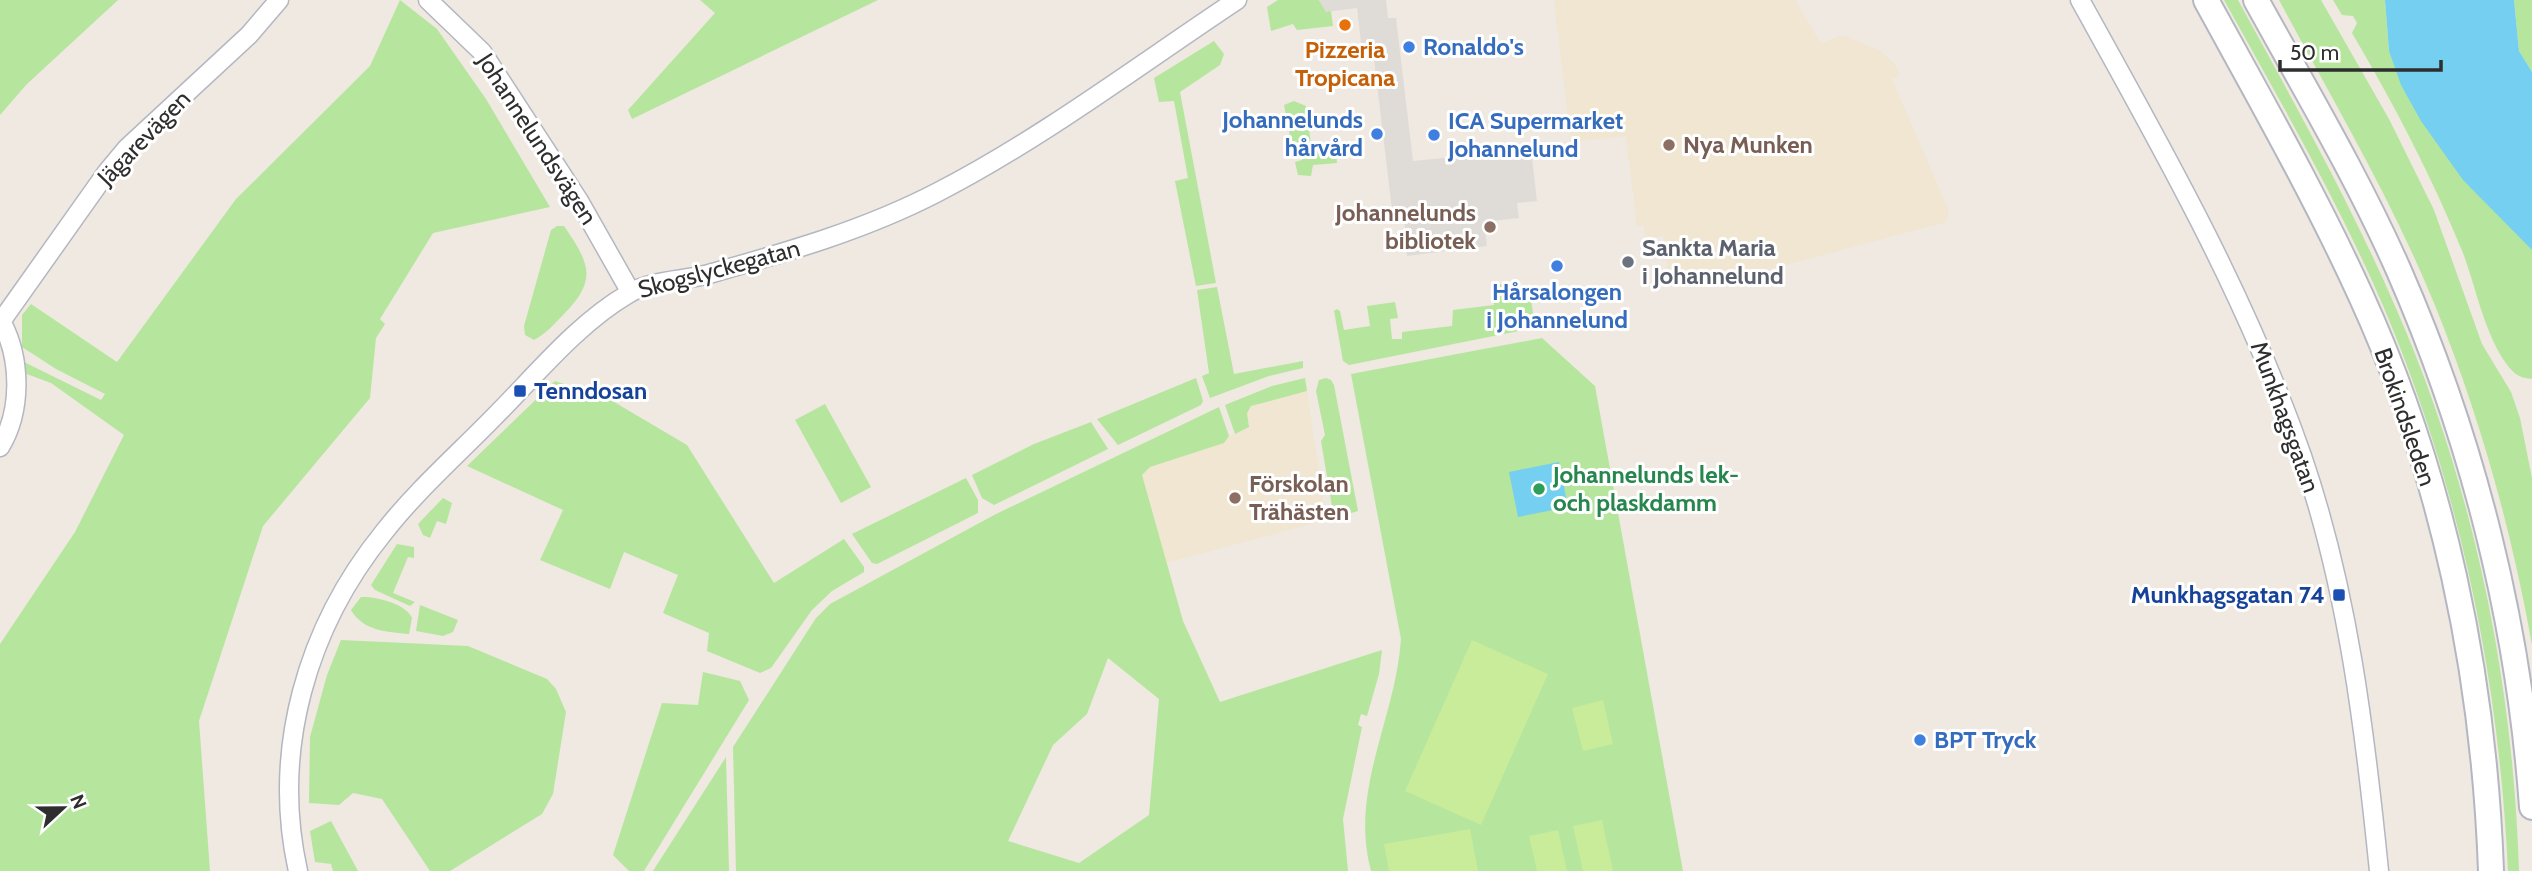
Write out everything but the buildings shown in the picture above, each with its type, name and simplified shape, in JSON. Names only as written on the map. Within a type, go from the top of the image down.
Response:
[{"type":"main road","name":"Brokindsleden","points":[[2206,0],[2342,256],[2379,339],[2411,423],[2458,596],[2473,675],[2485,762],[2491,871]]},
{"type":"main road","name":"Brokindsleden","points":[[2256,0],[2381,233],[2419,320],[2455,425],[2488,534],[2513,645],[2532,807]]},
{"type":"street","name":"Jägarevägen","points":[[1,323],[107,172],[136,139],[249,35],[279,0]]},
{"type":"street","name":"Johannelundsvägen","points":[[428,0],[482,52],[579,201],[630,291]]},
{"type":"street","name":"Skogslyckegatan","points":[[298,871],[290,813],[290,756],[302,685],[321,632],[350,578],[385,530],[589,322],[630,291],[691,279],[819,242],[936,193],[1002,155],[1237,0]]},
{"type":"street","name":"Munkhagsgatan","points":[[2080,0],[2217,255],[2266,362],[2302,458],[2317,505],[2354,664],[2379,871]]},
{"type":"street","points":[[0,447],[15,406],[16,376],[14,352],[1,323]]},
{"type":"shaded area","points":[[1319,0],[1386,0],[1388,18],[1396,18],[1413,161],[1531,149],[1537,201],[1517,203],[1519,218],[1484,222],[1487,246],[1407,256],[1404,217],[1393,218],[1373,51],[1362,52],[1357,8],[1326,12]]},
{"type":"shaded area","name":"Nya Munken","points":[[1554,0],[1795,0],[1821,44],[1838,36],[1846,36],[1880,51],[1895,64],[1900,76],[1892,79],[1949,211],[1946,222],[1733,279],[1669,285],[1664,236],[1645,238],[1644,225],[1637,226],[1626,136],[1571,142]]},
{"type":"shaded area","name":"Förskolan Trähästen","points":[[1307,391],[1326,520],[1166,563],[1142,475],[1150,467],[1224,443],[1229,436],[1249,427],[1247,413],[1251,406]]},
{"type":"green space","points":[[0,0],[118,0],[27,84],[0,115]]},
{"type":"green space","points":[[400,0],[437,29],[486,99],[550,207],[433,233],[380,319],[385,324],[376,338],[370,398],[263,526],[199,721],[210,871],[0,871],[0,644],[75,532],[124,435],[51,383],[24,373],[24,362],[101,400],[105,394],[56,369],[22,347],[22,315],[31,304],[117,362],[236,199],[370,66]]},
{"type":"green space","points":[[700,0],[878,0],[632,119],[628,110],[715,13]]},
{"type":"green space","points":[[1278,0],[1319,0],[1326,11],[1331,11],[1333,26],[1297,30],[1293,24],[1271,31],[1267,7]]},
{"type":"green space","points":[[2224,0],[2238,0],[2340,189],[2395,306],[2446,442],[2467,512],[2498,654],[2508,726],[2519,871],[2508,871],[2496,728],[2472,588],[2436,450],[2413,382],[2387,315],[2350,234],[2310,155]]},
{"type":"green space","points":[[2279,0],[2321,0],[2389,119],[2434,210],[2482,344],[2511,392],[2520,418],[2532,478],[2532,645],[2514,557],[2492,471],[2434,303],[2380,187]]},
{"type":"green space","points":[[2333,0],[2385,0],[2389,51],[2532,250],[2532,379],[2522,377],[2512,370],[2496,347],[2463,253],[2438,197],[2397,114],[2352,33],[2357,23],[2353,16],[2342,15]]},
{"type":"green space","points":[[2514,0],[2532,0],[2532,72],[2519,51]]},
{"type":"green space","points":[[1214,41],[1224,54],[1220,65],[1180,92],[1216,283],[1196,286],[1175,181],[1188,178],[1174,101],[1159,102],[1154,78]]},
{"type":"green space","points":[[1294,101],[1306,106],[1312,152],[1336,150],[1337,163],[1313,165],[1311,176],[1298,175],[1295,162],[1302,160],[1300,147],[1292,147],[1284,105]]},
{"type":"green space","points":[[564,226],[580,251],[586,281],[574,303],[550,329],[534,340],[525,335],[524,326],[551,230]]},
{"type":"green space","points":[[1517,282],[1530,294],[1534,319],[1568,314],[1569,330],[1538,327],[1349,365],[1343,361],[1334,311],[1337,309],[1340,311],[1344,330],[1370,326],[1367,306],[1395,302],[1398,318],[1390,319],[1392,339],[1402,339],[1402,332],[1452,326],[1453,310],[1494,305],[1492,285]]},
{"type":"green space","points":[[1217,287],[1234,374],[1303,361],[1303,368],[1269,376],[1210,398],[1202,376],[1209,373],[1197,290]]},
{"type":"green space","points":[[1542,338],[1595,386],[1683,871],[1371,871],[1366,841],[1366,812],[1401,639],[1351,374]]},
{"type":"green space","points":[[1196,378],[1203,401],[1201,405],[1118,445],[1097,419]]},
{"type":"green space","points":[[1305,378],[1307,391],[1251,406],[1247,413],[1249,427],[1235,434],[1225,405],[1272,386]]},
{"type":"green space","points":[[1326,378],[1334,385],[1358,511],[1334,518],[1321,441],[1325,435],[1316,391],[1319,380]]},
{"type":"green space","points":[[555,381],[609,399],[687,445],[774,583],[844,539],[864,567],[864,572],[832,591],[812,610],[771,668],[760,673],[707,651],[709,633],[663,613],[678,575],[624,552],[610,589],[540,560],[563,510],[467,466]]},
{"type":"green space","points":[[825,404],[871,487],[841,503],[795,420]]},
{"type":"green space","points":[[1219,407],[1229,436],[1224,443],[1150,467],[1142,475],[1183,621],[1220,702],[1382,650],[1379,674],[1367,716],[1361,714],[1358,725],[1362,727],[1343,819],[1348,871],[736,871],[733,747],[816,618],[830,604],[996,514]],"holes":[[[1108,658],[1159,699],[1149,815],[1079,863],[1008,841],[1053,745],[1087,714]]]},
{"type":"green space","points":[[1091,422],[1108,449],[994,505],[982,498],[972,475],[1034,444]]},
{"type":"green space","points":[[966,478],[978,500],[978,513],[877,564],[872,563],[852,534]]},
{"type":"green space","points":[[443,498],[452,503],[446,524],[437,521],[430,538],[423,535],[418,524]]},
{"type":"green space","points":[[397,544],[414,547],[414,558],[408,557],[393,593],[415,602],[410,606],[375,590],[371,585]]},
{"type":"green space","points":[[361,597],[382,600],[404,609],[412,618],[409,634],[376,629],[362,622],[351,610]]},
{"type":"green space","points":[[420,605],[458,620],[453,632],[443,636],[416,631]]},
{"type":"green space","points":[[341,640],[468,646],[547,679],[556,689],[566,712],[553,794],[542,814],[450,871],[430,871],[382,799],[353,793],[339,805],[309,803],[310,737],[327,675]]},
{"type":"green space","points":[[1472,640],[1548,674],[1481,825],[1405,791]]},
{"type":"green space","points":[[703,672],[740,681],[749,700],[644,871],[629,871],[613,855],[662,703],[698,705]]},
{"type":"green space","points":[[1603,700],[1613,744],[1583,751],[1572,708]]},
{"type":"green space","points":[[726,757],[729,871],[653,871]]},
{"type":"green space","points":[[1602,820],[1613,871],[1583,871],[1573,826]]},
{"type":"green space","points":[[331,821],[358,871],[333,871],[331,864],[315,862],[310,831]]},
{"type":"green space","points":[[1470,829],[1478,871],[1389,871],[1384,844]]},
{"type":"green space","points":[[1558,830],[1567,871],[1537,871],[1529,836]]},
{"type":"water","points":[[2385,0],[2514,0],[2519,51],[2532,72],[2532,250],[2463,180],[2421,121],[2401,85],[2389,51]]},
{"type":"water","name":"Johannelunds lek- och plaskdamm","points":[[1559,462],[1568,507],[1518,517],[1509,472]]},
{"type":"place","name":"Pizzeria Tropicana","points":[[1345,25]]},
{"type":"place","name":"Ronaldo's","points":[[1409,47]]},
{"type":"place","name":"Johannelunds hårvård","points":[[1377,134]]},
{"type":"place","name":"ICA Supermarket Johannelund","points":[[1434,135]]},
{"type":"place","name":"Nya Munken","points":[[1669,145]]},
{"type":"place","name":"Johannelunds bibliotek","points":[[1490,227]]},
{"type":"place","name":"Sankta Maria i Johannelund","points":[[1628,262]]},
{"type":"place","name":"Hårsalongen i Johannelund","points":[[1557,266]]},
{"type":"place","name":"Tenndosan","points":[[520,391]]},
{"type":"place","name":"Johannelunds lek- och plaskdamm","points":[[1539,489]]},
{"type":"place","name":"Förskolan Trähästen","points":[[1235,498]]},
{"type":"place","name":"Munkhagsgatan 74","points":[[2339,595]]},
{"type":"place","name":"BPT Tryck","points":[[1920,740]]}]
